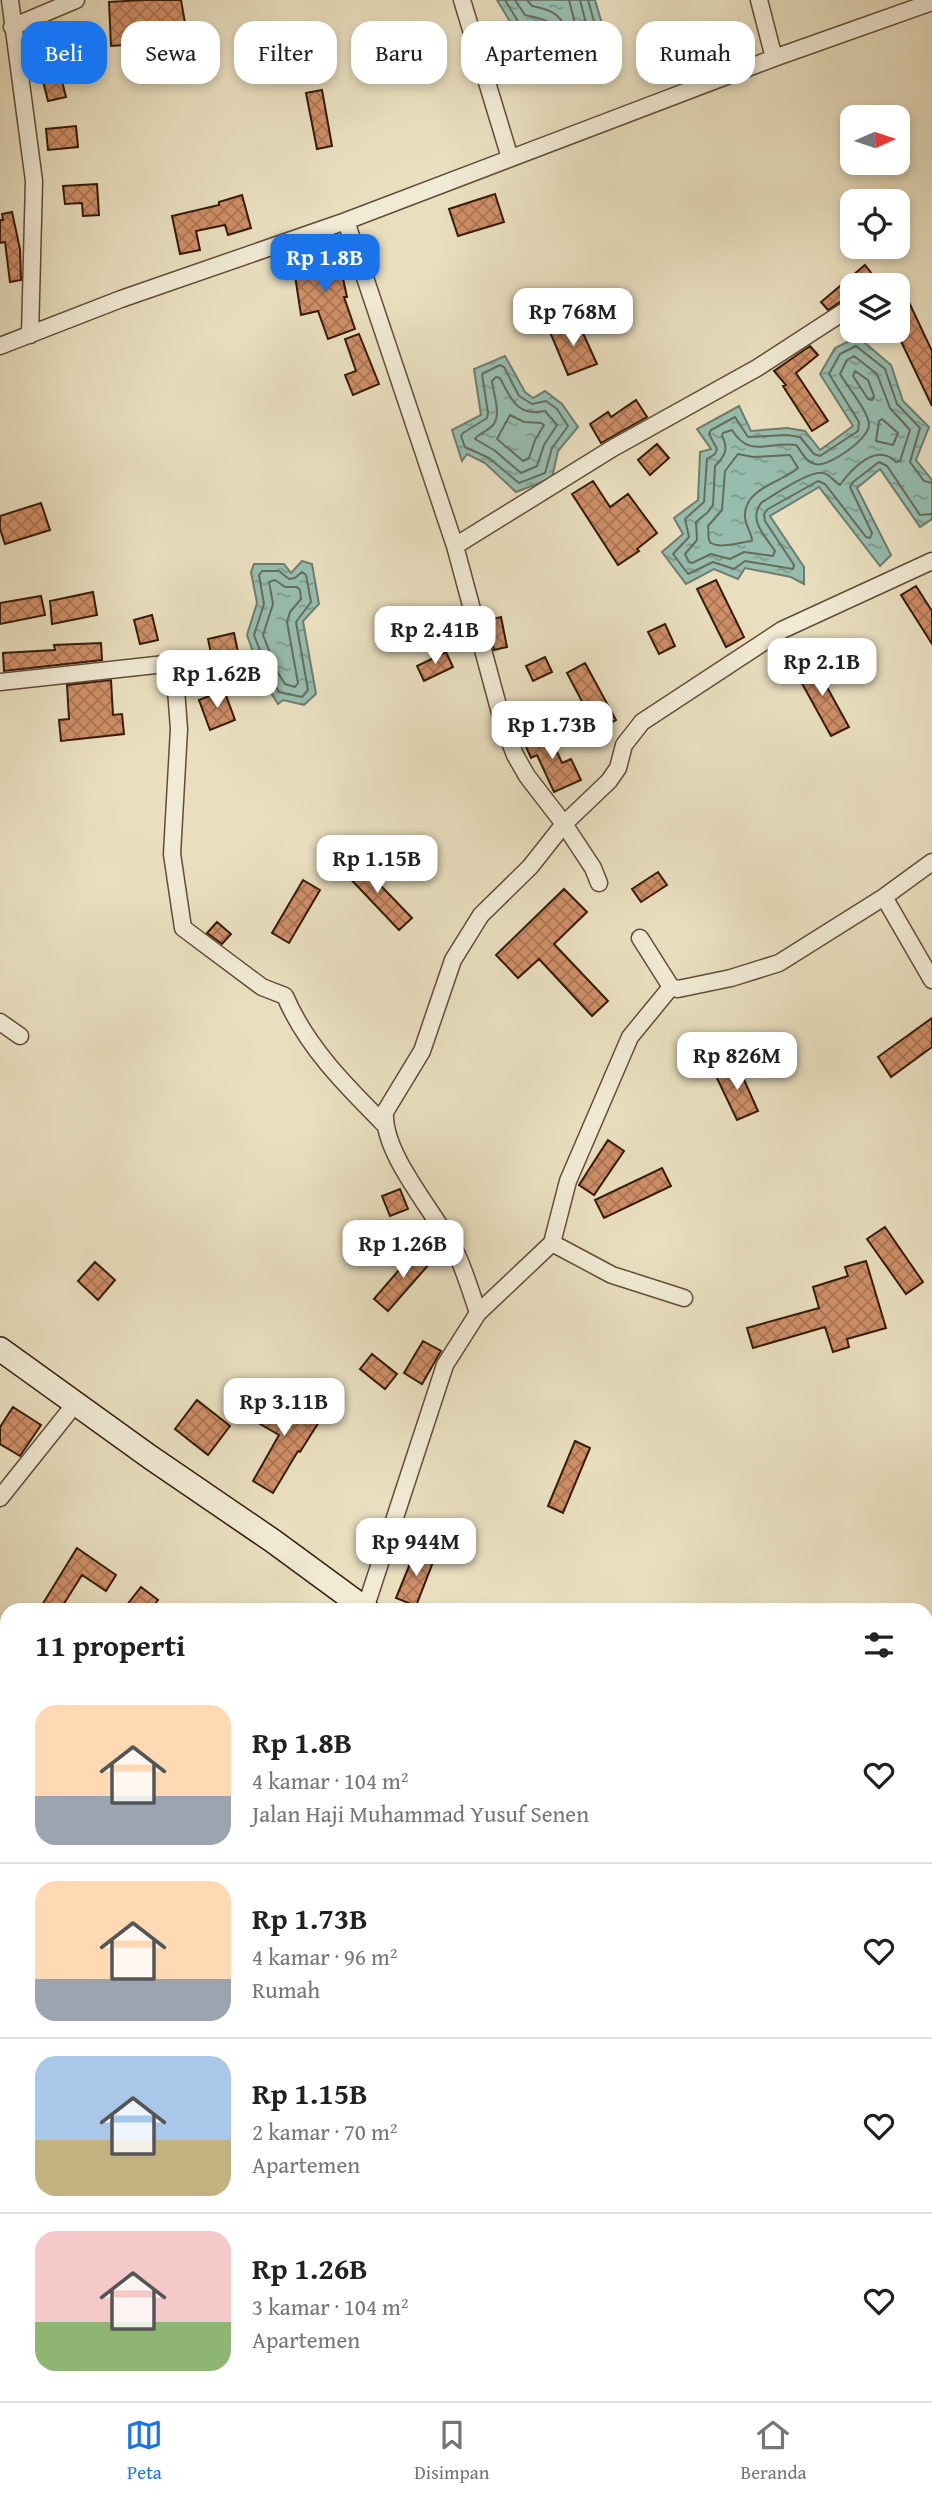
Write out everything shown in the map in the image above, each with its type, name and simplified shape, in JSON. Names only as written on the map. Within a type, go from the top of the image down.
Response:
[{"type":"street","points":[[10,0],[34,181],[30,335]]},
{"type":"street","points":[[12,27],[76,0]]},
{"type":"street","points":[[463,0],[510,158]]},
{"type":"street","points":[[759,0],[774,58]]},
{"type":"street","points":[[0,346],[121,299],[346,221],[774,58],[932,2]]},
{"type":"street","points":[[346,221],[455,546],[503,724],[527,776],[564,824],[593,868],[599,883]]},
{"type":"street","points":[[455,546],[613,448],[757,368],[840,314]]},
{"type":"street","points":[[478,1313],[457,1255],[415,1189],[388,1139],[384,1124],[385,1112],[422,1051],[453,960],[481,915],[530,867],[564,824],[609,781],[618,768],[624,745],[642,722],[782,630],[932,561]]},
{"type":"street","points":[[0,682],[174,663],[179,729],[172,854],[183,928],[262,987],[285,996],[308,1039],[384,1124]]},
{"type":"street","points":[[640,938],[671,987],[678,989],[772,966],[884,897],[932,862]]},
{"type":"street","points":[[884,897],[932,980]]},
{"type":"street","points":[[368,1603],[445,1365],[478,1313],[552,1243],[568,1181],[630,1037],[671,987]]},
{"type":"street","points":[[0,1022],[20,1037]]},
{"type":"street","points":[[552,1243],[612,1275],[684,1298]]},
{"type":"street","points":[[0,1349],[358,1603]]},
{"type":"street","points":[[0,1498],[75,1404]]},
{"type":"water","points":[[497,0],[595,0],[601,21],[510,21]]},
{"type":"water","points":[[845,343],[865,343],[891,365],[903,401],[929,427],[916,460],[932,480],[932,519],[920,527],[880,469],[857,488],[891,555],[880,566],[819,487],[770,516],[804,567],[804,584],[791,577],[745,568],[738,579],[714,569],[686,584],[662,552],[683,534],[674,518],[698,500],[700,452],[711,449],[697,429],[739,406],[751,431],[787,428],[805,431],[820,450],[853,426],[820,374],[835,348]]},
{"type":"water","points":[[505,356],[525,392],[533,398],[545,391],[562,404],[578,427],[558,451],[552,478],[516,492],[485,463],[467,454],[462,461],[452,430],[481,415],[474,369]]},
{"type":"water","points":[[302,561],[312,564],[319,604],[303,621],[316,694],[304,705],[283,700],[278,704],[263,680],[247,635],[257,603],[251,572],[254,564],[284,564],[291,573]]},
{"type":"building","points":[[181,0],[185,21],[121,21],[121,45],[111,46],[109,2]]},
{"type":"building","points":[[44,84],[63,84],[66,97],[48,101]]},
{"type":"building","points":[[322,90],[332,146],[317,149],[306,93]]},
{"type":"building","points":[[76,126],[78,147],[48,150],[46,129]]},
{"type":"building","points":[[97,184],[99,215],[83,216],[82,203],[65,204],[63,186]]},
{"type":"building","points":[[495,194],[504,222],[458,236],[449,209]]},
{"type":"building","points":[[242,195],[251,228],[228,235],[225,225],[196,231],[200,250],[180,254],[172,216],[219,205],[219,202]]},
{"type":"building","points":[[12,212],[20,249],[21,280],[10,282],[5,242],[0,243],[0,220],[3,220],[2,214]]},
{"type":"building","points":[[337,251],[347,297],[344,297],[355,329],[328,339],[318,311],[301,315],[294,269],[322,264],[320,254]]},
{"type":"building","points":[[865,265],[871,273],[855,273]]},
{"type":"building","points":[[840,286],[840,302],[828,310],[821,302]]},
{"type":"building","points":[[910,304],[932,351],[932,406],[902,343],[910,343]]},
{"type":"building","points":[[578,322],[597,364],[568,375],[550,332]]},
{"type":"building","points":[[359,334],[379,384],[353,395],[345,375],[356,371],[345,339]]},
{"type":"building","points":[[810,346],[818,355],[796,373],[828,421],[812,431],[783,386],[786,385],[774,371]]},
{"type":"building","points":[[636,400],[647,417],[601,443],[590,424],[608,412],[611,417]]},
{"type":"building","points":[[657,444],[669,458],[650,475],[638,460]]},
{"type":"building","points":[[593,481],[610,507],[628,494],[657,533],[637,549],[639,551],[618,565],[572,494]]},
{"type":"building","points":[[41,503],[50,530],[5,544],[0,529],[0,516]]},
{"type":"building","points":[[716,580],[744,637],[726,647],[697,589]]},
{"type":"building","points":[[916,586],[932,611],[932,644],[901,595]]},
{"type":"building","points":[[93,592],[97,615],[52,624],[50,601]]},
{"type":"building","points":[[41,596],[45,615],[0,624],[0,603]]},
{"type":"building","points":[[152,615],[158,640],[140,644],[134,620]]},
{"type":"building","points":[[501,617],[507,647],[494,650],[486,621]]},
{"type":"building","points":[[665,624],[675,646],[659,654],[648,632]]},
{"type":"building","points":[[234,633],[238,652],[212,658],[208,639]]},
{"type":"building","points":[[101,643],[102,660],[4,671],[3,653],[55,650],[54,645]]},
{"type":"building","points":[[446,652],[453,667],[424,681],[417,666]]},
{"type":"building","points":[[545,657],[552,672],[533,681],[526,666]]},
{"type":"building","points":[[812,660],[849,727],[831,736],[794,669]]},
{"type":"building","points":[[585,663],[616,720],[597,730],[567,673]]},
{"type":"building","points":[[111,680],[113,715],[122,714],[124,734],[61,741],[59,720],[69,719],[67,685]]},
{"type":"building","points":[[224,690],[235,720],[210,730],[199,700]]},
{"type":"building","points":[[547,730],[562,763],[571,759],[581,780],[554,792],[537,755],[531,758],[523,740]]},
{"type":"building","points":[[355,859],[412,918],[399,930],[343,871]]},
{"type":"building","points":[[658,872],[667,885],[641,902],[632,889]]},
{"type":"building","points":[[303,880],[320,890],[289,943],[272,933]]},
{"type":"building","points":[[564,889],[587,912],[554,944],[608,1001],[592,1016],[539,959],[518,978],[496,955]]},
{"type":"building","points":[[217,922],[231,934],[222,944],[207,933]]},
{"type":"building","points":[[932,1018],[932,1047],[891,1077],[878,1057]]},
{"type":"building","points":[[737,1064],[758,1111],[737,1120],[715,1074]]},
{"type":"building","points":[[608,1140],[624,1151],[594,1195],[579,1185]]},
{"type":"building","points":[[662,1168],[671,1186],[604,1218],[595,1200]]},
{"type":"building","points":[[400,1189],[408,1209],[390,1216],[382,1196]]},
{"type":"building","points":[[885,1227],[923,1282],[906,1294],[867,1239]]},
{"type":"building","points":[[417,1249],[431,1262],[388,1311],[374,1299]]},
{"type":"building","points":[[866,1261],[886,1328],[847,1339],[849,1347],[833,1352],[825,1327],[753,1348],[747,1328],[819,1308],[813,1287],[848,1276],[845,1267]]},
{"type":"building","points":[[95,1262],[115,1280],[98,1300],[78,1281]]},
{"type":"building","points":[[423,1341],[441,1351],[422,1384],[404,1373]]},
{"type":"building","points":[[372,1354],[397,1374],[385,1389],[360,1369]]},
{"type":"building","points":[[270,1395],[295,1409],[299,1403],[322,1417],[273,1493],[253,1481],[279,1435],[255,1421]]},
{"type":"building","points":[[197,1400],[230,1426],[208,1455],[175,1429]]},
{"type":"building","points":[[13,1407],[41,1425],[20,1456],[0,1444],[0,1427]]},
{"type":"building","points":[[575,1441],[590,1448],[563,1513],[548,1506]]},
{"type":"building","points":[[77,1548],[116,1575],[106,1591],[82,1575],[64,1603],[43,1603]]},
{"type":"building","points":[[416,1549],[435,1557],[417,1603],[396,1598]]},
{"type":"building","points":[[141,1587],[158,1600],[156,1603],[128,1603]]}]
